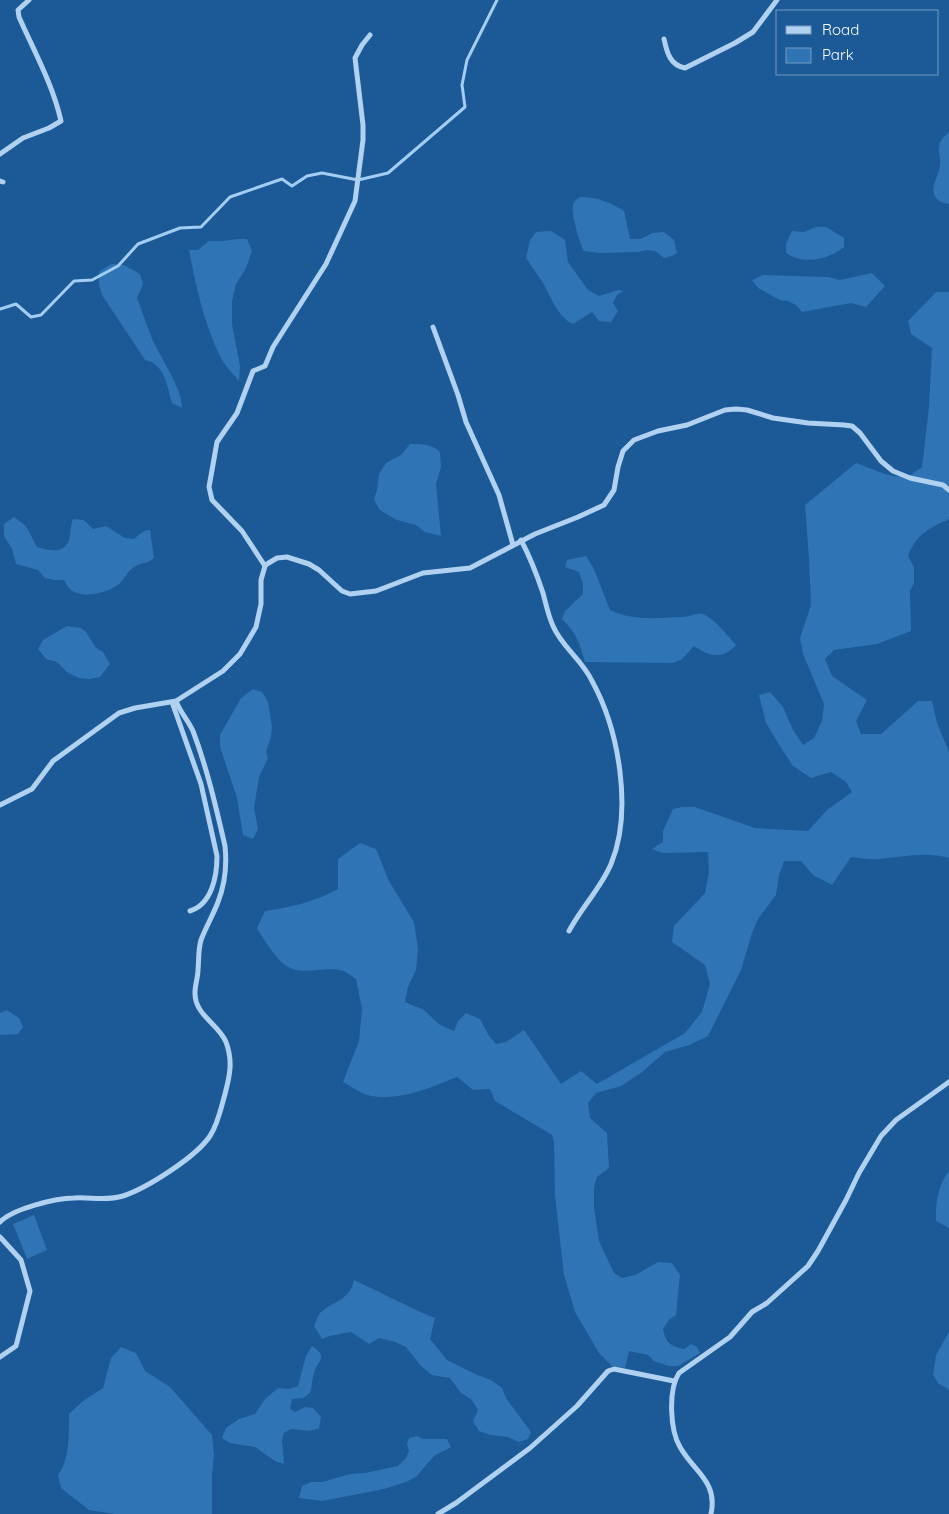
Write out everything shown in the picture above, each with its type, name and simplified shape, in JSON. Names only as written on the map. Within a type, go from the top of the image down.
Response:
[{"type":"street","points":[[0,154],[23,138],[61,121],[45,74],[19,17],[18,10],[29,0]]},
{"type":"street","points":[[664,39],[671,60],[677,66],[685,68],[753,32],[777,0]]},
{"type":"street","points":[[265,566],[242,531],[212,500],[209,487],[217,442],[238,413],[254,371],[265,366],[273,346],[326,264],[355,201],[363,140],[363,125],[355,58],[370,35]]},
{"type":"street","points":[[433,328],[466,422],[499,495],[513,545]]},
{"type":"street","points":[[0,805],[32,790],[53,761],[119,713],[135,708],[174,702],[222,671],[240,654],[246,645],[258,620],[261,604],[261,580],[265,566],[278,558],[287,557],[309,564],[319,570],[342,591],[350,594],[363,594],[388,587],[423,573],[470,568],[521,540],[578,518],[604,504],[614,490],[623,451],[634,440],[658,431],[687,425],[725,410],[747,410],[788,420],[852,426],[860,432],[881,461],[893,471],[910,478],[943,485],[949,490]]},
{"type":"street","points":[[521,540],[536,572],[552,625],[561,642],[592,679],[604,704],[620,768],[622,798],[616,851],[606,874],[569,931]]},
{"type":"street","points":[[174,702],[200,784],[217,856],[217,868],[210,893],[202,904],[190,911]]},
{"type":"street","points":[[0,1222],[4,1217],[23,1209],[61,1198],[108,1198],[123,1196],[136,1190],[194,1154],[210,1136],[218,1117],[230,1079],[229,1056],[224,1037],[198,1008],[195,992],[200,941],[218,902],[222,888],[226,859],[225,846],[192,729],[174,702]]},
{"type":"street","points":[[711,1514],[713,1498],[709,1486],[679,1446],[672,1418],[674,1381],[680,1373],[730,1337],[752,1312],[767,1303],[808,1266],[881,1136],[896,1120],[949,1082]]},
{"type":"street","points":[[0,1237],[20,1260],[30,1291],[16,1346],[0,1357]]},
{"type":"street","points":[[438,1514],[456,1503],[530,1448],[577,1406],[608,1371],[614,1369],[674,1381]]},
{"type":"green space","points":[[949,132],[949,204],[938,200],[933,190],[940,168],[939,145]]},
{"type":"green space","points":[[580,197],[603,201],[624,211],[630,239],[641,239],[652,233],[664,232],[674,240],[677,253],[664,258],[655,251],[647,250],[599,253],[584,251],[573,212],[574,202]]},
{"type":"green space","points":[[816,227],[826,227],[844,238],[844,247],[823,258],[808,260],[793,257],[786,253],[786,244],[792,231],[804,232]]},
{"type":"green space","points":[[551,231],[565,240],[568,262],[588,290],[599,296],[618,290],[623,291],[617,295],[613,303],[618,311],[611,322],[599,321],[592,312],[573,324],[563,317],[556,307],[526,258],[530,240],[536,232]]},
{"type":"green space","points":[[247,239],[252,251],[246,268],[236,284],[232,301],[232,324],[240,366],[239,381],[224,363],[206,322],[189,250],[198,250],[209,241]]},
{"type":"green space","points":[[111,264],[124,265],[140,274],[143,284],[137,298],[154,343],[179,391],[182,408],[172,403],[167,383],[161,371],[152,362],[145,360],[102,295],[99,285],[99,272]]},
{"type":"green space","points":[[872,273],[885,286],[866,307],[851,303],[802,312],[796,305],[780,300],[758,288],[752,280],[763,275],[828,277],[840,280]]},
{"type":"green space","points":[[936,292],[949,292],[949,519],[919,537],[908,556],[914,567],[914,583],[910,591],[911,631],[877,644],[834,650],[825,659],[832,676],[867,700],[856,721],[861,734],[881,734],[918,701],[932,701],[937,723],[949,752],[949,858],[932,855],[876,859],[851,857],[832,885],[813,875],[801,861],[784,861],[779,875],[776,895],[758,919],[741,970],[708,1036],[689,1045],[665,1052],[641,1073],[621,1086],[596,1093],[588,1103],[590,1118],[607,1133],[609,1168],[597,1177],[594,1187],[594,1208],[599,1241],[614,1273],[622,1278],[635,1275],[658,1262],[672,1263],[680,1275],[676,1315],[669,1320],[663,1329],[664,1334],[667,1341],[672,1345],[684,1349],[691,1344],[697,1347],[700,1353],[678,1366],[668,1366],[654,1361],[648,1355],[629,1351],[625,1368],[612,1366],[599,1353],[575,1312],[564,1275],[555,1196],[554,1142],[552,1135],[495,1101],[490,1089],[473,1090],[457,1077],[415,1092],[393,1097],[367,1095],[343,1082],[359,1041],[362,1009],[356,979],[346,972],[339,970],[307,971],[292,969],[278,958],[257,928],[265,911],[303,903],[338,889],[338,859],[360,843],[376,849],[389,881],[414,922],[418,949],[416,970],[408,987],[405,1002],[424,1010],[440,1025],[454,1031],[458,1021],[466,1013],[480,1019],[489,1036],[496,1044],[506,1042],[524,1030],[561,1084],[581,1071],[597,1084],[685,1033],[702,1012],[710,984],[705,965],[672,942],[674,926],[705,893],[709,872],[708,852],[662,853],[652,849],[663,842],[663,831],[673,809],[695,807],[755,828],[808,831],[827,810],[852,792],[846,782],[831,772],[811,778],[793,766],[766,723],[759,695],[770,692],[783,707],[793,730],[803,745],[814,738],[822,721],[824,704],[803,654],[800,638],[811,605],[805,505],[856,463],[885,474],[906,478],[922,467],[929,407],[932,348],[911,334],[908,321]]},
{"type":"green space","points":[[410,444],[423,444],[440,452],[441,467],[436,484],[441,536],[425,532],[416,525],[397,520],[386,514],[379,509],[374,499],[379,474],[386,463],[401,455]]},
{"type":"green space","points":[[14,517],[26,526],[37,547],[51,550],[60,550],[67,545],[73,519],[84,520],[93,529],[106,526],[125,538],[134,539],[143,531],[150,530],[154,558],[137,565],[119,584],[108,590],[95,594],[76,593],[70,589],[64,580],[45,578],[38,570],[16,564],[12,549],[4,536],[4,524]]},
{"type":"green space","points":[[586,556],[594,569],[610,610],[618,614],[645,618],[682,617],[702,614],[725,632],[736,645],[721,655],[705,653],[694,646],[681,660],[673,663],[585,662],[577,639],[562,619],[565,611],[583,594],[583,585],[579,572],[565,567],[567,560]]},
{"type":"green space","points":[[67,626],[81,628],[86,632],[96,648],[103,652],[110,664],[100,677],[79,678],[68,673],[57,662],[46,659],[38,649],[43,640]]},
{"type":"green space","points":[[253,689],[262,692],[268,702],[272,727],[266,752],[268,758],[259,777],[254,808],[258,829],[253,839],[243,835],[237,798],[220,747],[220,735],[241,698]]},
{"type":"green space","points":[[7,1010],[19,1018],[23,1027],[18,1034],[0,1035],[0,1013]]},
{"type":"green space","points":[[949,1171],[949,1228],[936,1221],[936,1215],[940,1188]]},
{"type":"green space","points":[[34,1215],[47,1250],[27,1259],[13,1224]]},
{"type":"green space","points":[[354,1280],[435,1318],[430,1339],[447,1360],[491,1380],[502,1388],[506,1398],[531,1432],[528,1439],[519,1442],[508,1437],[490,1435],[479,1431],[473,1421],[478,1410],[472,1400],[461,1393],[450,1378],[432,1375],[420,1365],[406,1347],[379,1338],[369,1344],[351,1332],[322,1339],[314,1326],[318,1316],[349,1292]]},
{"type":"green space","points":[[949,1332],[949,1390],[938,1383],[933,1375],[936,1355]]},
{"type":"green space","points":[[312,1346],[321,1356],[315,1369],[310,1393],[303,1398],[292,1399],[290,1409],[295,1412],[305,1407],[313,1408],[321,1417],[319,1428],[310,1431],[291,1429],[284,1433],[282,1440],[284,1464],[275,1461],[255,1447],[230,1443],[222,1438],[226,1428],[239,1419],[255,1414],[265,1399],[278,1388],[289,1389],[298,1386],[306,1356]]},
{"type":"green space","points":[[121,1347],[136,1353],[145,1371],[170,1387],[212,1435],[214,1455],[212,1514],[114,1514],[89,1510],[61,1488],[58,1475],[67,1454],[69,1414],[83,1401],[103,1388],[111,1358]]},
{"type":"green space","points":[[417,1436],[423,1439],[447,1439],[451,1447],[434,1456],[416,1477],[384,1489],[322,1501],[299,1498],[302,1486],[311,1482],[322,1482],[350,1474],[398,1466],[406,1458],[409,1451],[407,1443],[409,1438]]},
{"type":"waterway","points":[[0,309],[16,304],[31,317],[41,315],[74,281],[92,280],[118,266],[138,244],[180,228],[201,227],[230,197],[282,179],[292,186],[307,176],[322,173],[358,180],[388,173],[465,107],[462,85],[467,60],[497,0]]}]
